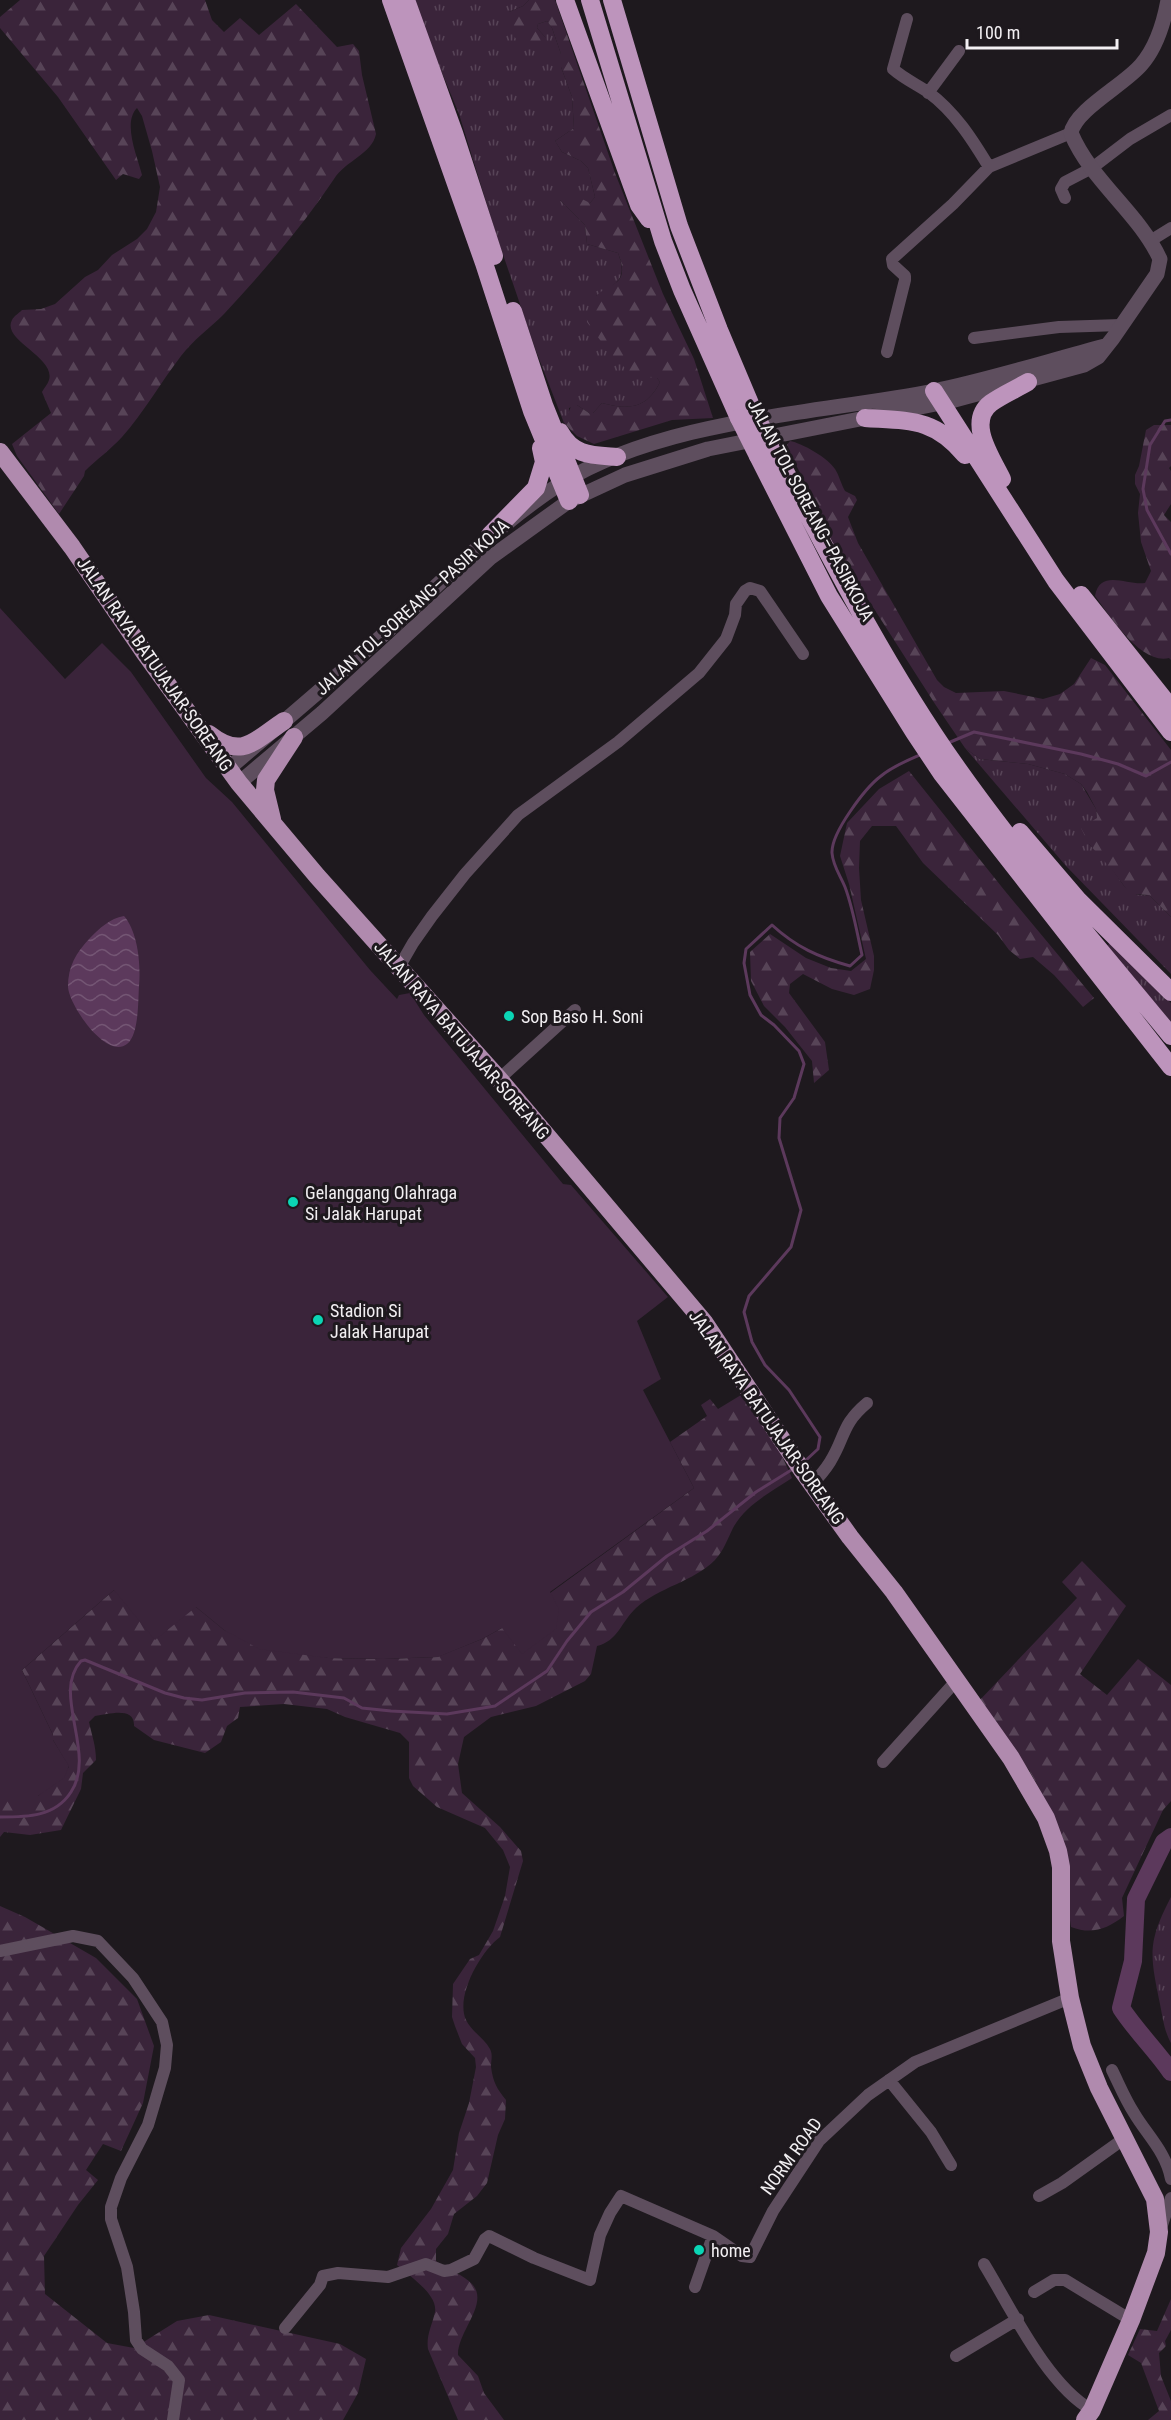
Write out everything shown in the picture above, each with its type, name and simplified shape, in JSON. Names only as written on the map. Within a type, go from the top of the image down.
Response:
[{"type":"highway","points":[[391,0],[484,262],[538,408],[571,489]]},
{"type":"highway","points":[[406,0],[454,132],[538,408],[544,462],[540,481],[490,535]]},
{"type":"highway","points":[[565,0],[639,205],[663,241]]},
{"type":"highway","name":"JALAN TOL SOREANG–PASIRKOJA","points":[[590,0],[663,241],[682,290],[766,453],[846,588],[925,729],[953,767]]},
{"type":"highway","name":"JALAN TOL SOREANG–PASIRKOJA","points":[[612,0],[679,226],[719,330],[746,415]]},
{"type":"highway","points":[[1004,484],[982,435],[981,416],[992,402],[1028,382]]},
{"type":"highway","points":[[943,396],[1169,722]]},
{"type":"highway","points":[[943,396],[1015,518],[1056,581],[1169,722]]},
{"type":"highway","points":[[538,408],[573,450],[588,455],[617,457]]},
{"type":"highway","points":[[865,417],[909,421],[935,428],[951,439],[962,451],[1015,518]]},
{"type":"highway","name":"JALAN RAYA BATUJAJAR-SOREANG","points":[[0,452],[81,560],[233,776],[398,969],[498,1079],[704,1322],[802,1470],[894,1592],[1011,1758],[1046,1818],[1054,1836],[1061,1867],[1061,1941],[1070,1998],[1082,2046],[1099,2088],[1155,2199],[1159,2232],[1156,2253],[1131,2320],[1088,2415]]},
{"type":"highway","points":[[198,725],[222,744],[234,748],[252,743],[284,721]]},
{"type":"highway","points":[[274,824],[265,790],[266,780],[294,737]]},
{"type":"highway","points":[[953,767],[1079,901],[1171,992]]},
{"type":"highway","points":[[953,767],[1171,1036]]},
{"type":"highway","points":[[953,767],[1171,1067]]},
{"type":"street","points":[[887,352],[905,280],[893,265],[892,259],[953,204],[989,167],[1071,133],[1080,116],[1129,78],[1144,63],[1158,36],[1168,0]]},
{"type":"street","points":[[907,19],[893,69],[954,114],[989,167]]},
{"type":"street","points":[[928,93],[959,51]]},
{"type":"street","points":[[1065,198],[1062,189],[1065,182],[1092,168],[1136,135],[1171,115]]},
{"type":"street","points":[[1071,133],[1092,168],[1150,241],[1160,260],[1160,267],[1108,345]]},
{"type":"street","points":[[1150,241],[1171,228]]},
{"type":"street","points":[[974,338],[1059,327],[1121,325]]},
{"type":"street","name":"JALAN TOL SOREANG–PASIR KOJA","points":[[233,776],[284,721],[402,618],[490,535],[571,489],[617,457],[650,445],[734,424],[943,396],[1028,382],[1084,365],[1098,357],[1108,345]]},
{"type":"street","name":"JALAN TOL SOREANG–PASIR KOJA","points":[[233,776],[294,737],[409,635],[490,558],[571,489],[708,449],[865,417],[943,396],[993,378],[1108,345]]},
{"type":"street","points":[[398,969],[432,916],[465,874],[518,815],[618,742],[699,674],[726,639],[735,615],[736,604],[744,591],[750,588],[760,591],[803,654]]},
{"type":"street","points":[[498,1079],[575,1010]]},
{"type":"street","points":[[802,1470],[831,1460],[851,1417],[867,1403]]},
{"type":"street","points":[[883,1762],[956,1681]]},
{"type":"street","points":[[0,1951],[73,1936],[98,1941],[133,1978],[162,2022],[167,2045],[165,2068],[148,2125],[120,2178],[111,2207],[111,2219],[127,2267],[136,2340],[142,2349],[168,2366],[179,2380],[173,2420]]},
{"type":"street","name":"NORM ROAD","points":[[285,2328],[320,2285],[323,2276],[338,2273],[388,2277],[426,2265],[451,2271],[474,2259],[489,2236],[589,2281],[592,2278],[600,2235],[610,2213],[623,2196],[713,2236],[742,2256],[750,2257],[773,2211],[819,2141],[868,2095],[920,2060],[1070,1998]]},
{"type":"street","points":[[1112,2070],[1134,2114],[1159,2147],[1171,2179]]},
{"type":"street","points":[[889,2080],[931,2132],[951,2165]]},
{"type":"street","points":[[1039,2196],[1062,2183],[1125,2138]]},
{"type":"street","points":[[1159,2232],[1171,2198]]},
{"type":"street","points":[[695,2287],[713,2236]]},
{"type":"street","points":[[984,2264],[1067,2393],[1088,2415]]},
{"type":"street","points":[[1034,2292],[1054,2280],[1065,2280],[1131,2320]]},
{"type":"street","points":[[956,2356],[1018,2319]]},
{"type":"green space","points":[[20,0],[205,0],[212,20],[224,32],[240,18],[259,35],[296,4],[337,47],[353,44],[359,51],[362,75],[376,134],[369,147],[339,173],[295,232],[253,282],[224,314],[186,350],[118,441],[85,471],[59,514],[17,456],[12,444],[51,413],[42,392],[48,382],[49,372],[45,364],[14,335],[11,327],[12,320],[22,310],[41,309],[55,304],[85,277],[98,270],[112,255],[137,239],[147,229],[156,212],[160,187],[142,116],[137,108],[133,114],[131,131],[142,175],[139,179],[123,174],[116,180],[58,97],[0,28],[0,17]]},
{"type":"green space","points":[[412,0],[529,0],[523,6],[509,12],[546,38],[537,28],[538,24],[547,21],[552,28],[561,54],[561,67],[572,97],[574,128],[555,141],[562,152],[581,161],[588,168],[595,197],[590,203],[560,200],[585,225],[587,244],[618,253],[622,269],[619,280],[596,296],[660,382],[655,391],[643,402],[628,407],[602,403],[593,413],[577,405],[569,408],[569,416],[564,423],[536,351],[496,234],[459,114]]},
{"type":"green space","points":[[529,0],[555,0],[615,173],[663,294],[694,359],[713,418],[672,420],[594,444],[577,436],[564,423],[572,404],[589,413],[593,413],[602,403],[628,407],[636,405],[649,398],[660,382],[657,378],[633,376],[608,351],[587,322],[590,304],[602,291],[619,280],[622,265],[618,253],[587,244],[585,225],[560,200],[561,195],[570,193],[590,203],[595,197],[588,168],[581,161],[562,152],[555,141],[574,128],[572,97],[561,67],[561,54],[552,28],[547,21],[538,24],[537,28],[546,38],[549,49],[544,56],[539,57],[531,46],[518,42],[510,28],[509,12],[523,6]]},
{"type":"green space","points":[[1154,425],[1171,425],[1171,466],[1169,468],[1171,471],[1171,504],[1164,515],[1171,522],[1171,660],[1158,658],[1137,647],[1095,596],[1098,588],[1109,580],[1145,583],[1151,571],[1141,542],[1138,513],[1140,494],[1135,484],[1135,475],[1146,430]]},
{"type":"green space","points":[[790,441],[808,448],[827,460],[835,469],[845,491],[855,496],[857,500],[848,517],[858,543],[937,680],[944,687],[956,693],[1004,691],[1043,699],[1060,694],[1074,684],[1091,658],[1105,665],[1171,750],[1171,917],[1149,895],[1130,894],[1089,844],[1081,828],[1097,818],[1096,809],[1081,784],[1065,774],[1028,764],[980,759],[965,748],[837,551],[786,446]]},
{"type":"green space","name":"Gelanggang Olahraga Si Jalak Harupat","points":[[0,608],[65,679],[102,643],[131,672],[206,778],[232,802],[370,970],[397,999],[399,995],[410,993],[424,1015],[563,1184],[571,1185],[668,1297],[637,1321],[661,1379],[643,1390],[694,1488],[550,1592],[559,1609],[556,1629],[522,1654],[502,1628],[438,1657],[328,1658],[259,1649],[224,1630],[196,1607],[155,1640],[114,1590],[22,1670],[53,1735],[53,1740],[69,1766],[64,1778],[38,1796],[0,1796]]},
{"type":"green space","points":[[965,748],[980,759],[1028,764],[1065,774],[1081,784],[1096,809],[1097,818],[1089,844],[1130,892],[1149,895],[1171,917],[1171,974],[1066,866]]},
{"type":"green space","points":[[909,771],[1094,998],[1083,1007],[1054,975],[1033,957],[1020,959],[1009,950],[998,935],[923,863],[896,826],[872,826],[860,841],[859,868],[861,900],[874,956],[870,989],[854,995],[832,989],[803,974],[790,984],[789,993],[825,1042],[829,1070],[814,1083],[812,1061],[785,1027],[764,1006],[751,981],[750,952],[770,934],[806,958],[831,968],[851,971],[866,959],[849,884],[840,856],[847,823],[879,789]]},
{"type":"green space","points":[[1110,943],[1171,1003],[1171,1022],[1107,946]]},
{"type":"green space","points":[[741,1395],[781,1454],[792,1478],[744,1512],[723,1549],[706,1568],[645,1601],[631,1613],[610,1640],[597,1646],[591,1674],[585,1681],[536,1706],[491,1717],[464,1737],[458,1764],[462,1793],[500,1827],[521,1851],[523,1861],[500,1937],[478,1963],[464,1999],[466,2020],[491,2051],[493,2077],[506,2100],[505,2119],[498,2135],[487,2183],[477,2196],[454,2214],[448,2234],[436,2249],[436,2261],[469,2281],[477,2292],[475,2309],[462,2337],[458,2355],[478,2376],[484,2393],[504,2420],[458,2420],[428,2349],[435,2305],[422,2286],[397,2265],[401,2248],[431,2209],[453,2170],[459,2133],[469,2103],[476,2067],[475,2058],[462,2044],[452,2017],[453,1984],[470,1959],[479,1955],[493,1931],[505,1896],[510,1867],[503,1850],[485,1828],[437,1807],[413,1786],[409,1778],[409,1742],[400,1733],[345,1717],[327,1709],[284,1704],[240,1707],[238,1718],[227,1726],[221,1742],[205,1753],[154,1740],[134,1726],[133,1720],[126,1714],[95,1716],[89,1722],[96,1760],[83,1773],[81,1789],[61,1830],[30,1835],[4,1832],[0,1837],[0,1796],[38,1796],[69,1767],[53,1740],[53,1735],[22,1670],[114,1590],[196,1607],[224,1630],[328,1658],[437,1657],[482,1639],[502,1628],[694,1488],[670,1442],[707,1416],[701,1405],[710,1399],[718,1409]]},
{"type":"green space","points":[[1082,1561],[1126,1606],[1080,1674],[1107,1695],[1138,1659],[1171,1685],[1171,1801],[1163,1810],[1122,1898],[1124,1916],[1112,1924],[1093,1930],[1071,1927],[1054,1815],[1029,1770],[978,1702],[1077,1598],[1062,1582]]},
{"type":"green space","points":[[1171,1897],[1171,2043],[1164,2024],[1153,1949],[1158,1926]]},
{"type":"green space","points":[[0,1906],[25,1917],[96,1958],[137,1999],[154,2046],[143,2103],[121,2151],[103,2144],[86,2170],[98,2180],[78,2205],[44,2256],[45,2294],[107,2343],[134,2348],[177,2321],[209,2315],[340,2344],[366,2359],[358,2393],[343,2420],[0,2420]]},
{"type":"green space","points":[[1171,2299],[1171,2330],[1165,2341],[1166,2346],[1159,2353],[1161,2376],[1171,2401],[1171,2420],[1148,2420],[1159,2411],[1141,2363],[1128,2355],[1140,2329],[1157,2331]]},
{"type":"water","points":[[124,916],[133,931],[139,959],[140,978],[134,1033],[127,1044],[118,1047],[99,1038],[90,1028],[70,995],[68,979],[74,960],[90,938],[105,924]]},
{"type":"waterway","points":[[1171,420],[1165,421],[1150,445],[1143,489],[1147,510],[1171,554]]},
{"type":"waterway","points":[[948,743],[974,732],[1081,754],[1118,764],[1146,776],[1171,762]]},
{"type":"waterway","points":[[804,1462],[818,1449],[820,1437],[789,1390],[765,1365],[752,1342],[744,1312],[749,1296],[791,1247],[801,1210],[779,1138],[780,1118],[794,1098],[804,1064],[799,1051],[761,1015],[750,995],[744,963],[746,949],[772,925],[799,945],[838,963],[850,966],[862,955],[848,895],[834,862],[833,844],[850,812],[874,782],[896,766],[922,754]]},
{"type":"waterway","points":[[0,1817],[30,1816],[49,1811],[71,1792],[78,1777],[79,1760],[70,1690],[73,1675],[81,1661],[85,1660],[165,1693],[202,1700],[245,1693],[293,1692],[344,1698],[362,1708],[391,1711],[447,1714],[495,1706],[547,1671],[567,1641],[591,1612],[623,1592],[667,1556],[707,1531],[756,1492],[793,1469]]},
{"type":"waterway","points":[[1171,1837],[1164,1842],[1136,1899],[1133,1961],[1121,2008],[1171,2072]]},
{"type":"place","name":"Sop Baso H. Soni","points":[[509,1016]]},
{"type":"place","name":"Gelanggang Olahraga Si Jalak Harupat","points":[[293,1202]]},
{"type":"place","name":"Stadion Si Jalak Harupat","points":[[318,1320]]},
{"type":"place","name":"home","points":[[699,2250]]}]
